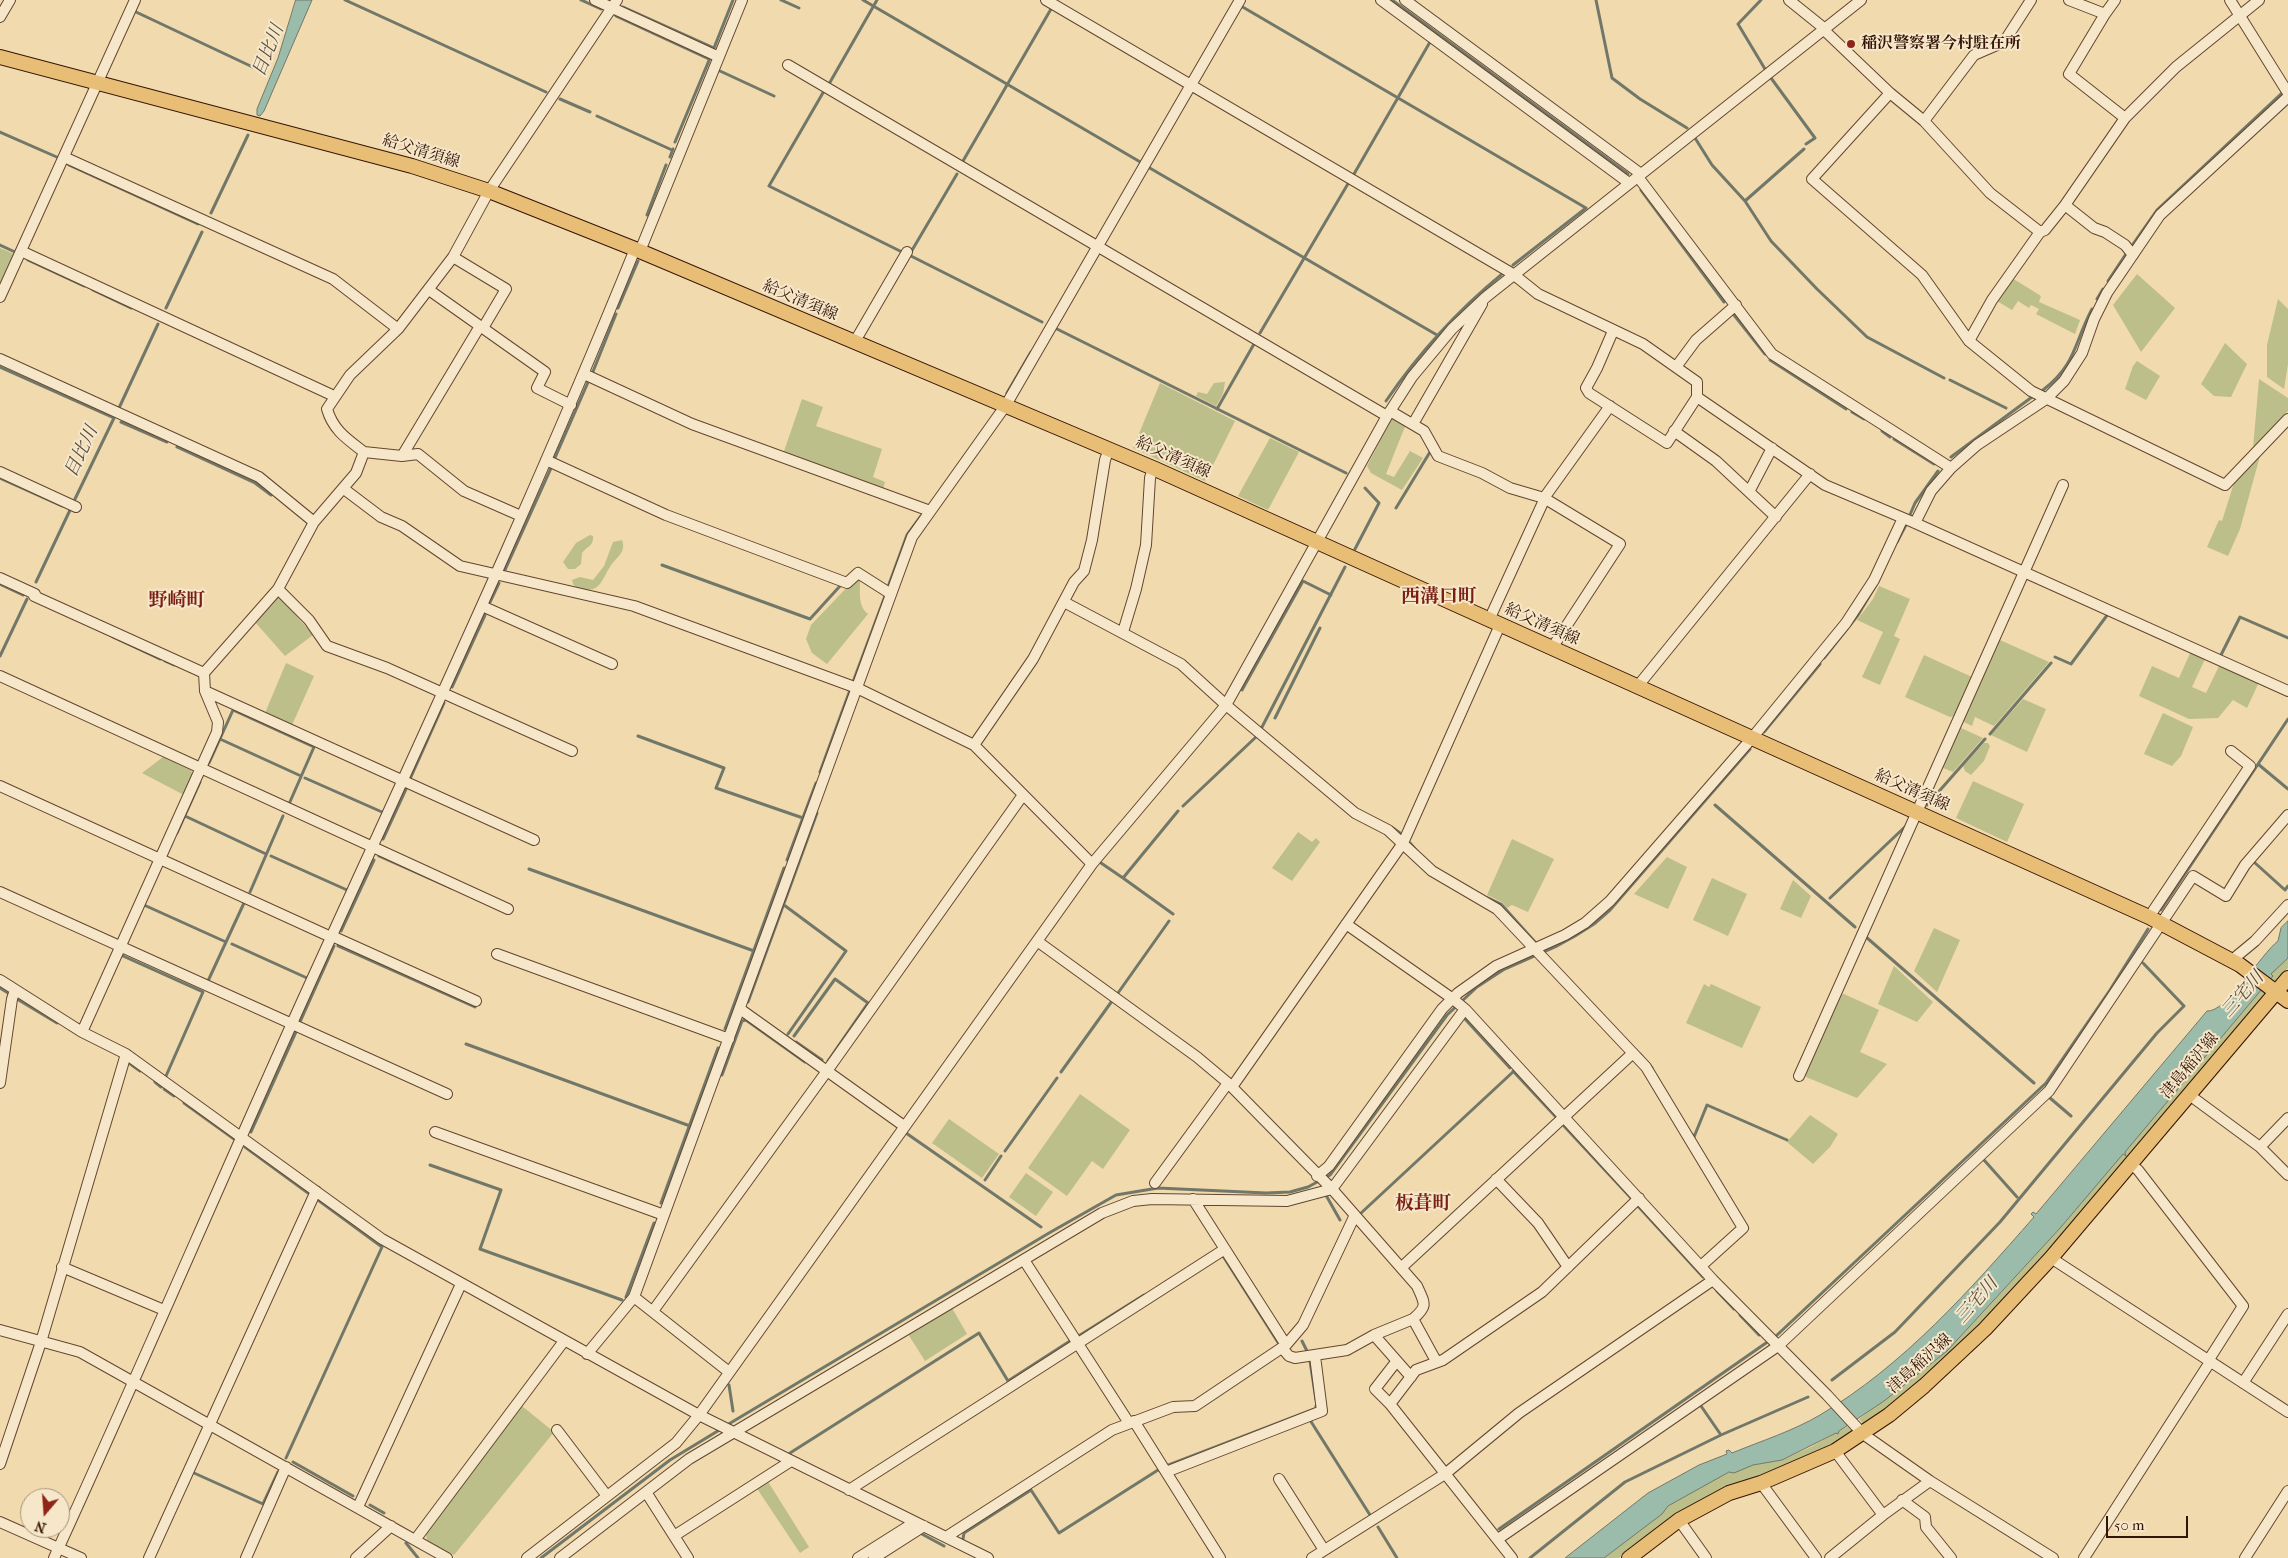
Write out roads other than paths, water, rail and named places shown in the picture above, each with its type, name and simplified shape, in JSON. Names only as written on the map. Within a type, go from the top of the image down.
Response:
[{"type":"main road","name":"給父清須線","points":[[0,57],[412,166],[489,191],[637,250],[1154,468],[2156,920],[2236,962],[2288,1001]]},
{"type":"main road","name":"津島稲沢線","points":[[1629,1558],[1678,1520],[1729,1493],[1761,1483],[1835,1450],[1924,1386],[1978,1335],[2051,1258],[2288,978]]},
{"type":"street","points":[[0,17],[10,0]]},
{"type":"street","points":[[0,296],[135,0]]},
{"type":"street","points":[[595,0],[614,4],[719,57]]},
{"type":"street","points":[[54,1558],[241,1136],[496,575],[584,374],[742,0]]},
{"type":"street","points":[[1046,0],[1513,274],[1538,294],[1613,331],[1630,337],[1676,367],[1697,382],[1696,397],[1667,442],[1589,394],[1586,388],[1613,331]]},
{"type":"street","points":[[587,1354],[634,1297],[912,537],[1006,405],[1240,0]]},
{"type":"street","points":[[1381,0],[1636,178]]},
{"type":"street","points":[[1405,0],[1636,178],[1772,354],[1952,468]]},
{"type":"street","points":[[1789,0],[1825,29],[1890,93],[1924,121],[1990,193],[2040,232]]},
{"type":"street","points":[[527,1558],[676,1443],[699,1415],[1092,864],[1226,705],[1388,413],[1412,377],[1452,329],[1513,274],[1861,0]]},
{"type":"street","points":[[1924,121],[1974,55],[2004,42],[2032,0]]},
{"type":"street","points":[[2069,0],[2105,14]]},
{"type":"street","points":[[2115,0],[2069,74],[2125,118]]},
{"type":"street","points":[[1915,523],[1932,491],[1952,468],[1977,445],[2046,399],[2073,370],[2107,293],[2160,215],[2288,95],[2230,0]]},
{"type":"street","points":[[1969,341],[1992,300],[2040,232],[2045,230],[2065,205],[2125,118],[2176,67],[2258,0]]},
{"type":"street","points":[[521,516],[464,490],[418,454],[402,456],[364,452],[340,434],[331,421],[327,409],[350,375],[398,329],[453,257],[489,191],[614,4]]},
{"type":"street","points":[[788,65],[1388,413],[1413,424],[1424,431],[1438,456],[1482,473],[1510,488],[1545,498],[1620,544],[1552,648]]},
{"type":"street","points":[[1890,93],[1812,179],[1922,275],[1969,341],[2030,391],[2225,485],[2288,418]]},
{"type":"street","points":[[64,157],[333,279],[398,329]]},
{"type":"street","points":[[2065,205],[2094,228],[2105,232],[2125,245],[2133,255]]},
{"type":"street","points":[[21,251],[334,396]]},
{"type":"street","points":[[854,343],[907,252]]},
{"type":"street","points":[[402,456],[506,289],[453,257]]},
{"type":"street","points":[[429,290],[545,372],[537,388],[571,404]]},
{"type":"street","points":[[1413,424],[1486,297]]},
{"type":"street","points":[[1676,367],[1696,340],[1736,305]]},
{"type":"street","points":[[0,359],[260,477],[314,522]]},
{"type":"street","points":[[584,374],[692,424],[930,511]]},
{"type":"street","points":[[1696,397],[1825,485],[1915,523],[2288,691]]},
{"type":"street","points":[[1155,1183],[1230,1085],[1403,843],[1545,498],[1610,406]]},
{"type":"street","points":[[1674,431],[1716,461],[1776,517]]},
{"type":"street","points":[[1749,492],[1772,448]]},
{"type":"street","points":[[974,745],[1033,659],[1074,582],[1084,571],[1092,540],[1104,460],[1109,449]]},
{"type":"street","points":[[82,1032],[217,732],[218,722],[205,691],[204,673],[278,589],[314,522],[356,473],[364,452]]},
{"type":"street","points":[[546,460],[666,515],[847,583],[858,573],[891,594]]},
{"type":"street","points":[[1123,632],[1136,589],[1146,545],[1150,478],[1154,468]]},
{"type":"street","points":[[0,472],[76,507]]},
{"type":"street","points":[[1637,687],[1810,474]]},
{"type":"street","points":[[1799,1076],[2063,485]]},
{"type":"street","points":[[344,489],[380,517],[402,526],[460,566],[634,606],[857,688],[974,745],[1092,864]]},
{"type":"street","points":[[560,1558],[726,1429],[1024,1260],[1102,1213],[1133,1201],[1193,1199],[1287,1200],[1323,1181],[1459,1004],[1458,993],[1496,966],[1538,952],[1585,923],[1610,901],[1752,738],[1859,606],[1874,580],[1903,518]]},
{"type":"street","points":[[0,578],[204,673]]},
{"type":"street","points":[[278,589],[309,620],[327,646],[387,668],[572,751]]},
{"type":"street","points":[[1064,602],[1181,664],[1226,705],[1355,813],[1388,830],[1421,863],[1432,871],[1497,908],[1646,1067],[1743,1228],[1701,1266]]},
{"type":"street","points":[[482,606],[612,664]]},
{"type":"street","points":[[0,676],[508,909]]},
{"type":"street","points":[[205,691],[534,840]]},
{"type":"street","points":[[1498,1539],[1774,1342],[2049,1091],[2250,766],[2231,751]]},
{"type":"street","points":[[0,786],[159,860],[476,1002]]},
{"type":"street","points":[[653,1311],[827,1071],[1022,795]]},
{"type":"street","points":[[2156,920],[2194,876],[2226,896],[2245,865],[2288,815]]},
{"type":"street","points":[[0,892],[446,1094]]},
{"type":"street","points":[[2236,962],[2288,904]]},
{"type":"street","points":[[1346,924],[1459,1004],[1713,1280],[1861,1431],[1930,1481],[2053,1558]]},
{"type":"street","points":[[1037,941],[1197,1057],[1230,1085],[1323,1181],[1402,1267],[1417,1286],[1424,1303],[1423,1310],[1413,1320],[1374,1335],[1347,1350],[1295,1358],[1284,1347],[1193,1199]]},
{"type":"street","points":[[497,954],[729,1040]]},
{"type":"street","points":[[0,980],[82,1032],[126,1054],[382,1239],[699,1415],[988,1558]]},
{"type":"street","points":[[0,1083],[3,1044],[15,990]]},
{"type":"street","points":[[1323,1181],[1329,1166],[1442,1010],[1459,1004]]},
{"type":"street","points":[[740,1009],[904,1126]]},
{"type":"street","points":[[1402,1267],[1633,1053]]},
{"type":"street","points":[[0,1464],[41,1342],[126,1054]]},
{"type":"street","points":[[2188,1094],[2260,1147],[2288,1175]]},
{"type":"street","points":[[2260,1147],[2288,1118]]},
{"type":"street","points":[[435,1132],[664,1215]]},
{"type":"street","points":[[2084,1558],[2243,1306],[2138,1170],[2131,1164]]},
{"type":"street","points":[[1496,1179],[1538,1223],[1568,1267]]},
{"type":"street","points":[[149,1558],[316,1191]]},
{"type":"street","points":[[1390,1404],[1416,1370],[1443,1360],[1542,1292],[1639,1198]]},
{"type":"street","points":[[946,1537],[1112,1430],[1173,1407],[1195,1406],[1284,1347],[1303,1326],[1355,1215]]},
{"type":"street","points":[[849,1490],[1077,1342],[1225,1249]]},
{"type":"street","points":[[2051,1258],[2288,1412]]},
{"type":"street","points":[[1024,1260],[1077,1342],[1166,1472],[1220,1558]]},
{"type":"street","points":[[62,1267],[164,1310]]},
{"type":"street","points":[[1312,1558],[1445,1474],[1519,1413],[1713,1280]]},
{"type":"street","points":[[358,1507],[461,1284]]},
{"type":"street","points":[[634,1297],[729,1372]]},
{"type":"street","points":[[2243,1383],[2288,1314]]},
{"type":"street","points":[[1413,1320],[1436,1361]]},
{"type":"street","points":[[0,1330],[80,1352],[448,1558]]},
{"type":"street","points":[[1374,1335],[1411,1377]]},
{"type":"street","points":[[415,1540],[564,1341]]},
{"type":"street","points":[[1166,1472],[1322,1410],[1315,1356]]},
{"type":"street","points":[[1396,1362],[1375,1389],[1390,1404],[1512,1558]]},
{"type":"street","points":[[557,1430],[607,1496]]},
{"type":"street","points":[[1835,1450],[1883,1515]]},
{"type":"street","points":[[674,1536],[791,1461]]},
{"type":"street","points":[[246,1558],[286,1467]]},
{"type":"street","points":[[1279,1478],[1324,1550]]},
{"type":"street","points":[[1830,1558],[1902,1500],[1930,1481]]},
{"type":"street","points":[[1761,1483],[1816,1558]]},
{"type":"street","points":[[2245,1558],[2288,1491]]},
{"type":"street","points":[[646,1492],[688,1558]]},
{"type":"street","points":[[1902,1500],[1925,1518],[1926,1528],[1951,1558]]},
{"type":"street","points":[[1678,1520],[1706,1558]]},
{"type":"street","points":[[0,1522],[81,1558]]},
{"type":"street","points":[[858,1558],[919,1524]]},
{"type":"street","points":[[874,1558],[919,1524]]},
{"type":"street","points":[[356,1558],[391,1526]]},
{"type":"water","points":[[296,0],[312,0],[264,111],[260,116],[257,115],[257,109],[278,58]]},
{"type":"water","name":"三宅川","points":[[2288,921],[2288,958],[2271,974],[2273,976],[2125,1152],[2126,1156],[2123,1154],[2061,1227],[1947,1351],[1884,1401],[1839,1431],[1838,1434],[1836,1433],[1782,1460],[1753,1465],[1734,1473],[1729,1472],[1668,1506],[1662,1514],[1604,1558],[1565,1558],[1648,1493],[1699,1465],[1727,1454],[1726,1451],[1729,1450],[1732,1453],[1810,1421],[1851,1395],[1908,1350],[1960,1299],[2034,1217],[2031,1214],[2033,1212],[2036,1214],[2207,1011],[2215,1009],[2224,1003],[2233,993],[2278,941],[2281,928]]},
{"type":"waterway","points":[[345,0],[546,92]]},
{"type":"waterway","points":[[581,0],[601,9]]},
{"type":"waterway","points":[[623,7],[714,48],[733,0]]},
{"type":"waterway","points":[[781,0],[799,8]]},
{"type":"waterway","points":[[863,0],[1142,163]]},
{"type":"waterway","points":[[829,84],[877,0]]},
{"type":"waterway","points":[[1392,0],[1628,174]]},
{"type":"waterway","points":[[1596,0],[1612,78],[1640,99],[1687,128]]},
{"type":"waterway","points":[[1761,0],[1738,24],[1765,69]]},
{"type":"waterway","points":[[1241,6],[1586,208],[1513,265]]},
{"type":"waterway","points":[[963,161],[1051,9]]},
{"type":"waterway","points":[[136,12],[259,70]]},
{"type":"waterway","points":[[616,16],[709,59]]},
{"type":"waterway","points":[[1354,174],[1430,42]]},
{"type":"waterway","points":[[675,142],[710,58]]},
{"type":"waterway","points":[[720,71],[774,96]]},
{"type":"waterway","points":[[1771,78],[1815,138],[1806,144]]},
{"type":"waterway","points":[[824,91],[769,186],[902,252]]},
{"type":"waterway","points":[[2131,247],[2157,210],[2282,93]]},
{"type":"waterway","points":[[560,99],[590,112]]},
{"type":"waterway","points":[[597,116],[672,150]]},
{"type":"waterway","points":[[0,132],[59,158]]},
{"type":"waterway","name":"目比川","points":[[211,213],[248,135]]},
{"type":"waterway","points":[[1695,138],[1712,165],[1745,201],[1771,241],[1817,289],[1867,337],[1944,378]]},
{"type":"waterway","points":[[670,157],[673,149]]},
{"type":"waterway","points":[[1745,201],[1804,149]]},
{"type":"waterway","points":[[69,165],[198,224]]},
{"type":"waterway","points":[[647,215],[666,165]]},
{"type":"waterway","points":[[1148,167],[1437,335]]},
{"type":"waterway","points":[[911,252],[957,174]]},
{"type":"waterway","points":[[1260,333],[1349,182]]},
{"type":"waterway","points":[[1641,190],[1724,302]]},
{"type":"waterway","name":"目比川","points":[[166,308],[202,232]]},
{"type":"waterway","points":[[0,245],[15,252]]},
{"type":"waterway","points":[[2108,281],[2126,254]]},
{"type":"waterway","points":[[909,255],[1042,322]]},
{"type":"waterway","points":[[28,260],[84,286]]},
{"type":"waterway","points":[[618,308],[638,261]]},
{"type":"waterway","points":[[1386,401],[1439,334],[1484,289],[1501,275]]},
{"type":"waterway","points":[[2097,299],[2103,289]]},
{"type":"waterway","points":[[93,290],[131,308]]},
{"type":"waterway","points":[[2043,390],[2062,372],[2073,353],[2092,309]]},
{"type":"waterway","points":[[592,374],[616,314]]},
{"type":"waterway","points":[[1734,315],[1765,354]]},
{"type":"waterway","name":"目比川","points":[[119,408],[158,324]]},
{"type":"waterway","points":[[1055,328],[1346,473]]},
{"type":"waterway","points":[[1217,409],[1254,344]]},
{"type":"waterway","points":[[1007,393],[1031,352]]},
{"type":"waterway","points":[[1770,360],[1846,409]]},
{"type":"waterway","points":[[0,367],[114,418]]},
{"type":"waterway","points":[[554,460],[589,380]]},
{"type":"waterway","points":[[1950,380],[2006,408]]},
{"type":"waterway","points":[[1951,457],[2032,397]]},
{"type":"waterway","points":[[1852,412],[1864,419]]},
{"type":"waterway","name":"目比川","points":[[75,499],[114,418]]},
{"type":"waterway","points":[[121,422],[167,442]]},
{"type":"waterway","points":[[1882,431],[1890,437]]},
{"type":"waterway","points":[[1894,439],[1934,464]]},
{"type":"waterway","points":[[177,447],[255,483],[271,495]]},
{"type":"waterway","points":[[1396,508],[1430,452]]},
{"type":"waterway","points":[[505,570],[552,466]]},
{"type":"waterway","points":[[1909,517],[1915,503],[1938,471]]},
{"type":"waterway","points":[[0,478],[62,506]]},
{"type":"waterway","points":[[1355,549],[1379,503],[1365,488]]},
{"type":"waterway","name":"目比川","points":[[36,582],[71,508]]},
{"type":"waterway","points":[[888,587],[907,535],[921,516]]},
{"type":"waterway","points":[[1897,542],[1907,523]]},
{"type":"waterway","points":[[662,565],[810,619],[840,586]]},
{"type":"waterway","points":[[1260,728],[1345,567]]},
{"type":"waterway","points":[[1242,690],[1303,581],[1331,595]]},
{"type":"waterway","points":[[490,602],[499,583]]},
{"type":"waterway","points":[[0,584],[23,595]]},
{"type":"waterway","points":[[1824,658],[1858,615],[1876,585]]},
{"type":"waterway","points":[[853,682],[885,596]]},
{"type":"waterway","name":"目比川","points":[[0,656],[27,599]]},
{"type":"waterway","points":[[2055,657],[2071,664],[2108,614]]},
{"type":"waterway","points":[[452,687],[485,615]]},
{"type":"waterway","points":[[2220,657],[2240,617],[2288,638]]},
{"type":"waterway","points":[[1275,718],[1320,628]]},
{"type":"waterway","points":[[113,637],[160,659]]},
{"type":"waterway","points":[[165,661],[174,665]]},
{"type":"waterway","points":[[1990,734],[2051,663]]},
{"type":"waterway","points":[[1764,732],[1820,664]]},
{"type":"waterway","points":[[820,772],[850,690]]},
{"type":"waterway","points":[[410,779],[444,703]]},
{"type":"waterway","points":[[209,763],[233,710],[314,747],[289,804]]},
{"type":"waterway","points":[[2161,910],[2288,719]]},
{"type":"waterway","points":[[638,736],[724,768],[716,788],[803,818]]},
{"type":"waterway","points":[[1183,806],[1257,736]]},
{"type":"waterway","points":[[220,739],[301,776]]},
{"type":"waterway","points":[[1927,805],[1985,739]]},
{"type":"waterway","points":[[727,1425],[1116,1195],[1158,1188],[1266,1193],[1290,1192],[1308,1187],[1330,1175],[1447,1015],[1477,987],[1503,970],[1575,936],[1594,924],[1610,910],[1750,749]]},
{"type":"waterway","points":[[2258,764],[2288,789]]},
{"type":"waterway","points":[[305,778],[382,812]]},
{"type":"waterway","points":[[177,833],[200,782]]},
{"type":"waterway","points":[[787,860],[816,783]]},
{"type":"waterway","points":[[383,839],[406,789]]},
{"type":"waterway","points":[[1715,805],[1855,927]]},
{"type":"waterway","points":[[1101,863],[1123,878],[1178,811]]},
{"type":"waterway","points":[[748,1002],[817,813]]},
{"type":"waterway","points":[[185,816],[266,854]]},
{"type":"waterway","points":[[250,892],[283,816]]},
{"type":"waterway","points":[[1830,898],[1908,824]]},
{"type":"waterway","points":[[1393,828],[1400,833]]},
{"type":"waterway","points":[[1410,843],[1416,850]]},
{"type":"waterway","points":[[271,856],[347,890]]},
{"type":"waterway","points":[[379,856],[451,888]]},
{"type":"waterway","points":[[341,931],[374,860]]},
{"type":"waterway","points":[[2254,862],[2285,890],[2288,886]]},
{"type":"waterway","points":[[725,1029],[784,868]]},
{"type":"waterway","points":[[529,869],[754,951]]},
{"type":"waterway","points":[[1123,878],[1173,914]]},
{"type":"waterway","points":[[1488,898],[1501,904],[1535,942]]},
{"type":"waterway","points":[[208,981],[244,903]]},
{"type":"waterway","points":[[144,905],[226,942]]},
{"type":"waterway","points":[[784,905],[846,951],[788,1034]]},
{"type":"waterway","points":[[1118,993],[1169,921]]},
{"type":"waterway","points":[[1499,1529],[1776,1336],[2046,1083],[2110,990],[2148,929]]},
{"type":"waterway","points":[[1866,937],[2034,1083]]},
{"type":"waterway","points":[[232,944],[307,978]]},
{"type":"waterway","points":[[300,1022],[334,946]]},
{"type":"waterway","points":[[338,946],[475,1007]]},
{"type":"waterway","points":[[123,956],[203,992],[166,1076]]},
{"type":"waterway","points":[[1832,1380],[1895,1332],[2000,1222],[2157,1033],[2184,1006],[2143,963]]},
{"type":"waterway","points":[[794,1036],[835,979],[868,1003],[828,1061]]},
{"type":"waterway","points":[[0,988],[8,993]]},
{"type":"waterway","points":[[17,999],[57,1023]]},
{"type":"waterway","points":[[1061,1072],[1112,1001]]},
{"type":"waterway","points":[[1465,1019],[1510,1068]]},
{"type":"waterway","points":[[722,1075],[742,1021],[746,1020],[805,1062]]},
{"type":"waterway","points":[[251,1132],[296,1032]]},
{"type":"waterway","points":[[796,1042],[822,1060]]},
{"type":"waterway","points":[[466,1044],[690,1126]]},
{"type":"waterway","points":[[661,1203],[718,1048]]},
{"type":"waterway","points":[[1640,1054],[1652,1068]]},
{"type":"waterway","points":[[129,1063],[140,1071]]},
{"type":"waterway","points":[[1513,1071],[1555,1116]]},
{"type":"waterway","points":[[1360,1214],[1514,1071]]},
{"type":"waterway","points":[[1005,1151],[1057,1078]]},
{"type":"waterway","points":[[155,1082],[161,1087]]},
{"type":"waterway","points":[[164,1089],[174,1096]]},
{"type":"waterway","points":[[2050,1098],[2071,1116]]},
{"type":"waterway","points":[[184,1103],[234,1139]]},
{"type":"waterway","points":[[1693,1135],[1694,1137],[1707,1105],[1787,1140]]},
{"type":"waterway","points":[[1564,1126],[1631,1198]]},
{"type":"waterway","points":[[906,1133],[1041,1227]]},
{"type":"waterway","points":[[245,1147],[308,1193]]},
{"type":"waterway","points":[[985,1180],[1001,1156]]},
{"type":"waterway","points":[[1984,1160],[2017,1197]]},
{"type":"waterway","points":[[430,1165],[501,1190],[480,1249],[622,1300]]},
{"type":"waterway","points":[[1327,1197],[1340,1220]]},
{"type":"waterway","points":[[286,1458],[382,1247],[318,1200]]},
{"type":"waterway","points":[[1637,1205],[1703,1277]]},
{"type":"waterway","points":[[626,1297],[654,1223]]},
{"type":"waterway","points":[[1223,1256],[1279,1344]]},
{"type":"waterway","points":[[1717,1291],[1734,1309]]},
{"type":"waterway","points":[[1077,1337],[1144,1295]]},
{"type":"waterway","points":[[1740,1315],[1759,1335]]},
{"type":"waterway","points":[[790,1453],[979,1333],[1008,1381],[1070,1341]]},
{"type":"waterway","points":[[1302,1341],[1308,1353]]},
{"type":"waterway","points":[[1310,1361],[1316,1400]]},
{"type":"waterway","points":[[729,1385],[733,1411]]},
{"type":"waterway","points":[[1701,1406],[1721,1435],[1808,1397]]},
{"type":"waterway","points":[[1166,1466],[1317,1408],[1316,1406]]},
{"type":"waterway","points":[[1310,1420],[1370,1515]]},
{"type":"waterway","points":[[541,1558],[670,1460],[721,1429]]},
{"type":"waterway","points":[[1530,1558],[1625,1482],[1721,1435]]},
{"type":"waterway","points":[[293,1462],[353,1496]]},
{"type":"waterway","points":[[963,1539],[964,1533],[1031,1490],[1059,1533],[1158,1470]]},
{"type":"waterway","points":[[194,1473],[263,1504],[278,1472]]},
{"type":"waterway","points":[[370,1505],[384,1513]]},
{"type":"waterway","points":[[1378,1527],[1397,1558]]},
{"type":"waterway","points":[[920,1533],[944,1546]]},
{"type":"waterway","points":[[406,1543],[418,1558]]},
{"type":"place","name":"稲沢警察署今村駐在所","points":[[1851,44]]},
{"type":"district","name":"西溝口町","points":[[1439,597]]},
{"type":"district","name":"野崎町","points":[[177,601]]},
{"type":"district","name":"板葺町","points":[[1423,1204]]}]
